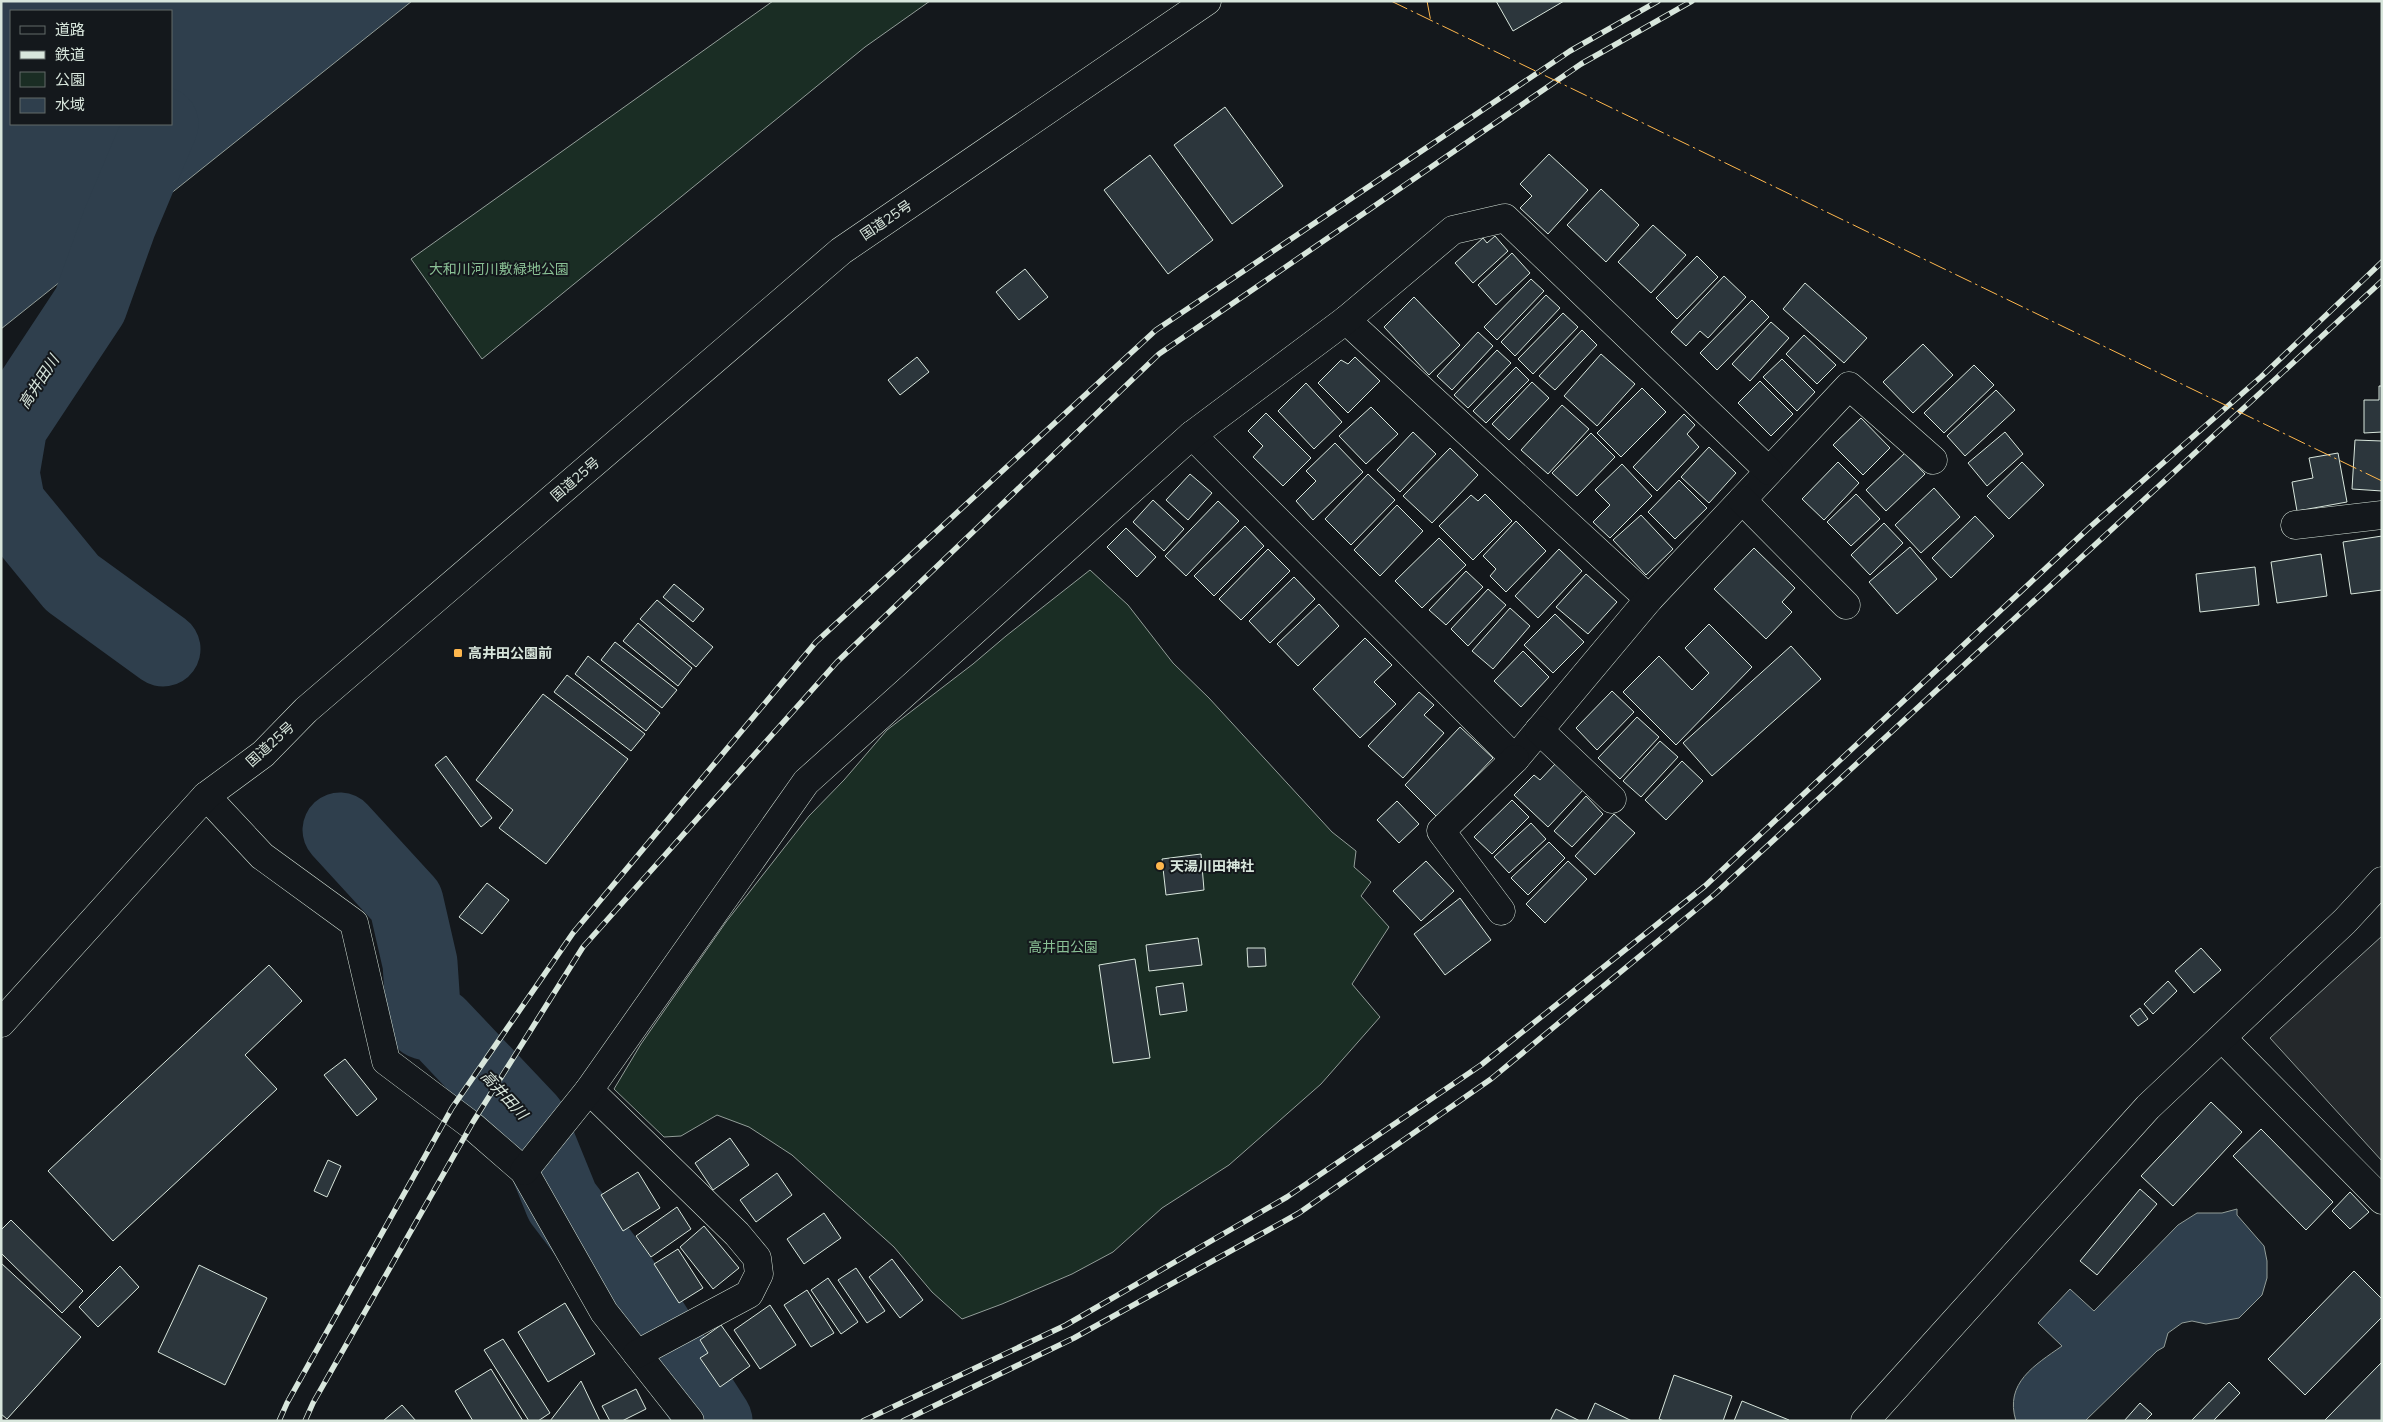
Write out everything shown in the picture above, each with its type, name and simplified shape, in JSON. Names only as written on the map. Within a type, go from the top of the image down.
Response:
[{"type":"main road","name":"国道25号","points":[[1,1023],[206,796],[263,754],[306,710],[841,251],[1207,1]]},
{"type":"main road","points":[[525,1169],[588,1091],[806,782],[1192,435],[1346,320],[1453,230],[1506,218],[1769,471]]},
{"type":"main road","points":[[1346,320],[1649,599]]},
{"type":"main road","points":[[1501,911],[1441,831],[1515,759],[1649,599],[1849,386],[1933,460]]},
{"type":"main road","points":[[1192,435],[1515,759]]},
{"type":"main road","points":[[1742,500],[1846,605]]},
{"type":"main road","points":[[2296,525],[2382,515]]},
{"type":"main road","points":[[1538,730],[1612,799]]},
{"type":"main road","points":[[206,796],[262,856],[354,923],[386,1062],[471,1125],[525,1169],[604,1312],[690,1421]]},
{"type":"main road","points":[[1865,1421],[2148,1107],[2345,921],[2382,881]]},
{"type":"main road","points":[[2222,1038],[2382,1200]]},
{"type":"main road","points":[[588,1091],[737,1234],[757,1258],[759,1274],[749,1294],[637,1354]]},
{"type":"green space","name":"大和川河川敷緑地公園","points":[[773,1],[930,1],[865,47],[482,359],[411,259]]},
{"type":"green space","name":"高井田公園","points":[[1090,570],[1128,605],[1173,663],[1209,698],[1332,832],[1356,851],[1354,867],[1371,882],[1361,896],[1389,927],[1352,984],[1380,1017],[1321,1084],[1229,1165],[1162,1208],[1113,1252],[1072,1274],[962,1319],[932,1292],[894,1247],[792,1155],[749,1127],[717,1115],[681,1136],[664,1137],[614,1089],[641,1044],[726,922],[809,816],[844,780],[887,730]]},
{"type":"shaded area","points":[[2382,936],[2382,1161],[2270,1038]]},
{"type":"water","points":[[1,1],[412,1],[1,329]]},
{"type":"water","points":[[2237,1209],[2237,1215],[2264,1246],[2267,1261],[2267,1278],[2262,1295],[2239,1318],[2206,1324],[2192,1321],[2182,1323],[2168,1333],[2164,1347],[2157,1351],[2085,1421],[2016,1421],[2013,1408],[2014,1396],[2024,1376],[2062,1346],[2038,1323],[2070,1289],[2094,1311],[2178,1225],[2197,1213],[2222,1213]]},
{"type":"building","points":[[1496,1],[1564,1],[1513,31]]},
{"type":"building","points":[[1225,107],[1283,186],[1232,224],[1174,145]]},
{"type":"building","points":[[1549,154],[1588,190],[1548,234],[1520,208],[1532,196],[1520,184]]},
{"type":"building","points":[[1150,155],[1213,240],[1168,274],[1104,190]]},
{"type":"building","points":[[1601,189],[1639,225],[1606,262],[1567,225]]},
{"type":"building","points":[[1653,225],[1686,255],[1651,293],[1618,262]]},
{"type":"building","points":[[1495,236],[1508,251],[1473,283],[1455,263],[1483,238],[1487,243]]},
{"type":"building","points":[[1512,253],[1530,273],[1496,305],[1478,285]]},
{"type":"building","points":[[1697,256],[1718,277],[1677,319],[1656,298]]},
{"type":"building","points":[[1025,269],[1048,297],[1019,320],[996,292]]},
{"type":"building","points":[[1724,276],[1746,297],[1708,338],[1700,331],[1686,346],[1671,332]]},
{"type":"building","points":[[1531,279],[1544,291],[1497,340],[1484,327]]},
{"type":"building","points":[[1805,283],[1867,338],[1844,363],[1783,309]]},
{"type":"building","points":[[1546,295],[1560,308],[1515,356],[1501,342]]},
{"type":"building","points":[[1414,297],[1460,345],[1429,375],[1384,327]]},
{"type":"building","points":[[1752,300],[1769,317],[1717,370],[1700,353]]},
{"type":"building","points":[[1563,313],[1578,327],[1533,374],[1518,359]]},
{"type":"building","points":[[1771,322],[1789,338],[1750,381],[1732,364]]},
{"type":"building","points":[[1582,330],[1597,345],[1555,390],[1539,376]]},
{"type":"building","points":[[1478,332],[1493,346],[1452,390],[1437,376]]},
{"type":"building","points":[[1804,335],[1836,365],[1817,384],[1786,354]]},
{"type":"building","points":[[1923,344],[1953,375],[1913,413],[1883,382]]},
{"type":"building","points":[[1497,350],[1511,363],[1468,408],[1454,395]]},
{"type":"building","points":[[1601,354],[1635,384],[1597,426],[1564,396]]},
{"type":"building","points":[[917,357],[929,372],[900,395],[888,380]]},
{"type":"building","points":[[1355,357],[1380,381],[1348,413],[1318,383],[1341,360],[1348,364]]},
{"type":"building","points":[[1782,359],[1815,392],[1797,411],[1763,377]]},
{"type":"building","points":[[1974,365],[1994,385],[1944,433],[1924,413]]},
{"type":"building","points":[[1516,367],[1529,380],[1486,423],[1473,411]]},
{"type":"building","points":[[1760,381],[1793,414],[1771,436],[1738,403]]},
{"type":"building","points":[[1532,382],[1549,398],[1509,440],[1492,424]]},
{"type":"building","points":[[1306,383],[1342,422],[1314,449],[1278,411]]},
{"type":"building","points":[[2379,386],[2382,386],[2382,432],[2364,433],[2364,400],[2379,400]]},
{"type":"building","points":[[1642,388],[1666,412],[1621,457],[1597,433]]},
{"type":"building","points":[[1996,390],[2015,410],[1965,456],[1947,436]]},
{"type":"building","points":[[1562,405],[1589,429],[1548,474],[1521,450]]},
{"type":"building","points":[[1371,407],[1398,434],[1366,464],[1339,436]]},
{"type":"building","points":[[1266,413],[1311,458],[1283,486],[1253,457],[1263,446],[1248,431]]},
{"type":"building","points":[[1684,414],[1695,425],[1687,434],[1699,447],[1657,491],[1633,467]]},
{"type":"building","points":[[1861,418],[1890,448],[1863,475],[1833,445]]},
{"type":"building","points":[[1413,432],[1436,454],[1400,492],[1377,470]]},
{"type":"building","points":[[2005,432],[2023,454],[1987,486],[1968,463]]},
{"type":"building","points":[[1591,433],[1615,457],[1577,496],[1552,473]]},
{"type":"building","points":[[2355,440],[2382,441],[2382,491],[2352,489]]},
{"type":"building","points":[[1335,443],[1363,472],[1313,520],[1296,501],[1316,481],[1306,471]]},
{"type":"building","points":[[1709,447],[1736,473],[1709,503],[1681,477]]},
{"type":"building","points":[[1450,448],[1478,475],[1432,523],[1403,496]]},
{"type":"building","points":[[1905,453],[1925,474],[1886,511],[1866,490]]},
{"type":"building","points":[[2338,453],[2347,502],[2297,511],[2292,482],[2313,478],[2309,458]]},
{"type":"building","points":[[1838,462],[1859,483],[1824,520],[1802,499]]},
{"type":"building","points":[[2022,462],[2044,485],[2009,519],[1987,496]]},
{"type":"building","points":[[1622,464],[1652,496],[1610,538],[1593,522],[1610,505],[1595,490]]},
{"type":"building","points":[[1190,474],[1212,493],[1188,520],[1166,500]]},
{"type":"building","points":[[1368,474],[1395,500],[1351,545],[1325,519]]},
{"type":"building","points":[[1679,480],[1707,508],[1675,539],[1648,512]]},
{"type":"building","points":[[1934,488],[1960,517],[1921,553],[1895,525]]},
{"type":"building","points":[[1485,494],[1512,521],[1473,560],[1439,526],[1471,495],[1478,501]]},
{"type":"building","points":[[1856,494],[1880,519],[1851,546],[1827,522]]},
{"type":"building","points":[[1153,500],[1184,529],[1164,551],[1133,522]]},
{"type":"building","points":[[1218,501],[1239,521],[1186,576],[1165,556]]},
{"type":"building","points":[[1397,505],[1423,531],[1380,576],[1354,550]]},
{"type":"building","points":[[1641,515],[1673,549],[1646,575],[1613,540]]},
{"type":"building","points":[[1975,516],[1994,536],[1951,578],[1932,558]]},
{"type":"building","points":[[1516,521],[1546,551],[1506,592],[1490,576],[1496,569],[1483,556]]},
{"type":"building","points":[[1884,523],[1903,543],[1870,575],[1851,555]]},
{"type":"building","points":[[1245,526],[1264,546],[1214,596],[1194,576]]},
{"type":"building","points":[[1126,528],[1156,557],[1137,577],[1107,547]]},
{"type":"building","points":[[2382,536],[2382,590],[2351,594],[2343,542]]},
{"type":"building","points":[[1439,538],[1466,565],[1422,608],[1395,581]]},
{"type":"building","points":[[1910,547],[1937,579],[1897,614],[1869,582]]},
{"type":"building","points":[[1754,548],[1795,588],[1782,602],[1792,612],[1766,639],[1714,589]]},
{"type":"building","points":[[1268,549],[1290,571],[1241,620],[1219,599]]},
{"type":"building","points":[[1559,549],[1582,571],[1538,618],[1515,596]]},
{"type":"building","points":[[2321,554],[2327,596],[2277,603],[2271,562]]},
{"type":"building","points":[[2255,567],[2259,605],[2200,612],[2196,574]]},
{"type":"building","points":[[1466,571],[1483,587],[1446,625],[1429,610]]},
{"type":"building","points":[[1586,574],[1617,602],[1588,634],[1556,607]]},
{"type":"building","points":[[1294,577],[1315,599],[1270,643],[1249,621]]},
{"type":"building","points":[[674,584],[704,609],[693,622],[663,597]]},
{"type":"building","points":[[1488,589],[1506,605],[1468,646],[1451,629]]},
{"type":"building","points":[[657,600],[713,647],[696,667],[640,619]]},
{"type":"building","points":[[1319,604],[1339,626],[1298,666],[1277,644]]},
{"type":"building","points":[[1510,608],[1530,626],[1493,669],[1472,651]]},
{"type":"building","points":[[1555,614],[1584,642],[1553,673],[1524,645]]},
{"type":"building","points":[[638,623],[692,668],[678,686],[623,641]]},
{"type":"building","points":[[1709,624],[1752,667],[1676,745],[1623,692],[1659,656],[1692,690],[1709,673],[1685,648]]},
{"type":"building","points":[[1365,638],[1392,665],[1374,682],[1396,704],[1360,738],[1313,689]]},
{"type":"building","points":[[615,642],[677,690],[662,708],[601,660]]},
{"type":"building","points":[[1791,646],[1821,679],[1712,776],[1683,743]]},
{"type":"building","points":[[1523,651],[1549,677],[1521,707],[1494,681]]},
{"type":"building","points":[[588,656],[660,713],[646,731],[575,674]]},
{"type":"building","points":[[567,675],[645,734],[631,751],[554,692]]},
{"type":"building","points":[[1612,691],[1634,712],[1597,750],[1576,728]]},
{"type":"building","points":[[1419,692],[1434,705],[1424,715],[1444,733],[1403,778],[1368,746]]},
{"type":"building","points":[[543,694],[628,759],[546,864],[499,828],[513,810],[476,780]]},
{"type":"building","points":[[1637,717],[1659,737],[1620,779],[1598,758]]},
{"type":"building","points":[[1460,727],[1493,758],[1437,817],[1405,785]]},
{"type":"building","points":[[1660,741],[1678,757],[1641,797],[1623,781]]},
{"type":"building","points":[[446,756],[492,818],[481,827],[435,765]]},
{"type":"building","points":[[1682,761],[1703,781],[1666,820],[1645,800]]},
{"type":"building","points":[[1556,763],[1584,789],[1548,827],[1514,795],[1534,775],[1540,780]]},
{"type":"building","points":[[1586,796],[1603,814],[1572,847],[1554,831]]},
{"type":"building","points":[[1512,800],[1529,817],[1492,854],[1474,837]]},
{"type":"building","points":[[1397,801],[1419,824],[1399,843],[1377,820]]},
{"type":"building","points":[[1614,814],[1635,833],[1595,875],[1575,856]]},
{"type":"building","points":[[1531,823],[1546,839],[1509,873],[1494,857]]},
{"type":"building","points":[[1549,842],[1565,858],[1528,895],[1511,878]]},
{"type":"building","points":[[1201,854],[1204,890],[1166,895],[1162,859]]},
{"type":"building","points":[[1426,861],[1454,891],[1421,921],[1393,891]]},
{"type":"building","points":[[1568,861],[1587,879],[1545,923],[1526,904]]},
{"type":"building","points":[[487,883],[509,900],[482,934],[459,917]]},
{"type":"building","points":[[1460,898],[1491,940],[1445,975],[1414,934]]},
{"type":"building","points":[[1198,938],[1202,965],[1149,971],[1146,945]]},
{"type":"building","points":[[1247,948],[1265,948],[1266,966],[1248,967]]},
{"type":"building","points":[[2201,948],[2221,970],[2194,993],[2175,971]]},
{"type":"building","points":[[1135,959],[1150,1058],[1113,1063],[1099,965]]},
{"type":"building","points":[[269,965],[302,1001],[245,1055],[277,1089],[113,1241],[48,1171]]},
{"type":"building","points":[[2168,981],[2177,991],[2153,1014],[2144,1004]]},
{"type":"building","points":[[1183,983],[1187,1011],[1160,1015],[1156,987]]},
{"type":"building","points":[[2140,1008],[2148,1019],[2138,1026],[2130,1016]]},
{"type":"building","points":[[345,1059],[377,1099],[357,1116],[324,1075]]},
{"type":"building","points":[[2211,1102],[2242,1132],[2173,1206],[2141,1176]]},
{"type":"building","points":[[2261,1129],[2333,1202],[2306,1230],[2233,1156]]},
{"type":"building","points":[[730,1138],[749,1165],[713,1190],[695,1163]]},
{"type":"building","points":[[328,1160],[341,1166],[327,1197],[314,1191]]},
{"type":"building","points":[[638,1172],[660,1208],[623,1231],[601,1195]]},
{"type":"building","points":[[777,1173],[792,1195],[756,1222],[740,1200]]},
{"type":"building","points":[[2140,1189],[2157,1204],[2097,1275],[2080,1261]]},
{"type":"building","points":[[2350,1192],[2369,1212],[2350,1229],[2332,1211]]},
{"type":"building","points":[[677,1207],[691,1229],[651,1257],[636,1236]]},
{"type":"building","points":[[824,1213],[841,1238],[804,1264],[787,1239]]},
{"type":"building","points":[[11,1220],[83,1291],[62,1313],[1,1253],[1,1230]]},
{"type":"building","points":[[704,1226],[739,1268],[713,1289],[680,1247]]},
{"type":"building","points":[[678,1249],[703,1288],[679,1303],[654,1264]]},
{"type":"building","points":[[892,1259],[923,1300],[900,1318],[869,1277]]},
{"type":"building","points":[[1,1263],[81,1337],[7,1419],[1,1414]]},
{"type":"building","points":[[199,1265],[267,1298],[225,1385],[158,1352]]},
{"type":"building","points":[[120,1266],[139,1287],[98,1327],[79,1307]]},
{"type":"building","points":[[856,1268],[885,1311],[867,1323],[838,1280]]},
{"type":"building","points":[[2354,1271],[2382,1299],[2382,1317],[2305,1395],[2268,1359]]},
{"type":"building","points":[[828,1278],[858,1322],[841,1334],[811,1290]]},
{"type":"building","points":[[807,1290],[834,1333],[811,1347],[784,1305]]},
{"type":"building","points":[[565,1303],[595,1354],[548,1382],[518,1332]]},
{"type":"building","points":[[770,1305],[796,1345],[760,1369],[734,1330]]},
{"type":"building","points":[[721,1325],[750,1366],[720,1387],[700,1358],[708,1353],[700,1340]]},
{"type":"building","points":[[503,1339],[550,1413],[538,1421],[529,1421],[484,1350]]},
{"type":"building","points":[[2382,1362],[2382,1421],[2324,1421]]},
{"type":"building","points":[[491,1369],[523,1421],[473,1421],[455,1391]]},
{"type":"building","points":[[1674,1375],[1732,1396],[1723,1421],[1664,1421],[1659,1419]]},
{"type":"building","points":[[581,1381],[600,1421],[550,1421]]},
{"type":"building","points":[[2229,1382],[2240,1393],[2213,1421],[2191,1421]]},
{"type":"building","points":[[636,1389],[646,1409],[622,1421],[610,1421],[602,1406]]},
{"type":"building","points":[[1742,1401],[1789,1420],[1789,1421],[1734,1421]]},
{"type":"building","points":[[1595,1403],[1632,1421],[1587,1421]]},
{"type":"building","points":[[2140,1403],[2152,1414],[2145,1421],[2124,1421]]},
{"type":"building","points":[[402,1405],[416,1421],[383,1421]]},
{"type":"building","points":[[1556,1409],[1580,1421],[1550,1421]]},
{"type":"waterway","name":"高井田川","points":[[161,125],[119,224],[90,305],[10,426],[2,473],[8,505],[72,583],[163,649]]},
{"type":"waterway","name":"高井田川","points":[[340,830],[406,902],[420,963],[424,1022],[439,1026],[529,1121],[562,1202],[643,1309],[715,1421]]},
{"type":"railway","points":[[279,1421],[287,1403],[452,1108],[573,933],[816,642],[1156,330],[1570,51],[1658,1]]},
{"type":"railway","points":[[305,1421],[313,1403],[473,1122],[583,947],[837,662],[1159,354],[1581,64],[1692,1]]},
{"type":"railway","points":[[863,1421],[1066,1325],[1287,1197],[1481,1065],[1705,886],[2090,527],[2261,377],[2382,262]]},
{"type":"railway","points":[[903,1421],[1074,1338],[1299,1213],[1491,1079],[1715,894],[2382,281]]},
{"type":"power","points":[[1391,1],[2382,481]]},
{"type":"power","points":[[1427,1],[1431,22]]},
{"type":"place","name":"高井田公園前","points":[[458,653]]},
{"type":"place","name":"天湯川田神社","points":[[1160,866]]}]
